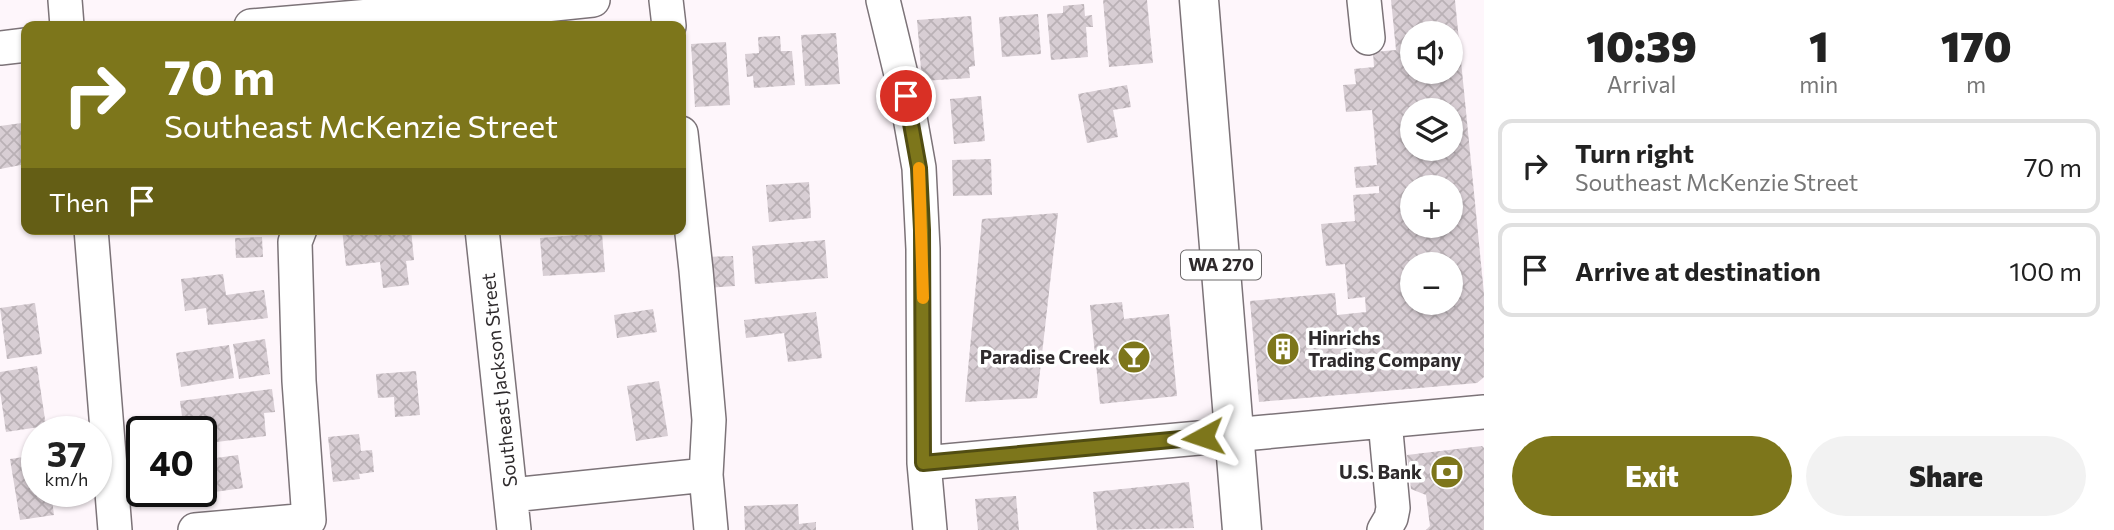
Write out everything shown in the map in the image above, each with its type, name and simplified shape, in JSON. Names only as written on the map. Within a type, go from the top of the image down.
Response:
[{"type":"main road","name":"WA 270","points":[[1199,0],[1242,530]]},
{"type":"street","points":[[65,0],[67,21]]},
{"type":"street","points":[[310,21],[405,13],[459,13],[593,0]]},
{"type":"street","points":[[666,0],[668,21]]},
{"type":"street","points":[[883,0],[906,96],[919,168],[923,249],[923,463],[930,530]]},
{"type":"street","points":[[1364,0],[1368,38]]},
{"type":"street","points":[[0,48],[21,46]]},
{"type":"street","points":[[686,179],[709,420],[706,475],[711,530]]},
{"type":"street","points":[[90,235],[115,530]]},
{"type":"street","points":[[194,530],[309,520],[299,381],[295,242],[298,235]]},
{"type":"street","name":"Southeast Jackson Street","points":[[483,235],[514,530]]},
{"type":"street","points":[[923,463],[1484,412]]},
{"type":"street","points":[[1384,530],[1393,508],[1385,421]]},
{"type":"street","points":[[512,495],[706,475]]},
{"type":"building","points":[[1103,0],[1147,0],[1153,63],[1109,67]]},
{"type":"building","points":[[1391,0],[1455,0],[1457,21],[1400,21],[1400,84],[1463,84],[1463,81],[1484,294],[1484,377],[1477,383],[1259,402],[1250,301],[1335,293],[1337,315],[1366,312],[1365,297],[1348,299],[1345,264],[1326,266],[1321,224],[1355,221],[1353,195],[1379,193],[1379,186],[1356,188],[1354,167],[1377,165],[1372,110],[1346,112],[1343,85],[1356,84],[1354,69],[1374,67],[1373,52],[1396,50]]},
{"type":"building","points":[[1084,4],[1085,16],[1092,15],[1093,27],[1086,27],[1088,57],[1051,60],[1047,14],[1063,13],[1063,6]]},
{"type":"building","points":[[1038,14],[1041,54],[1002,57],[999,17]]},
{"type":"building","points":[[971,16],[975,66],[969,67],[970,78],[922,81],[917,20]]},
{"type":"building","points":[[836,33],[840,84],[805,86],[801,35]]},
{"type":"building","points":[[780,36],[781,51],[792,51],[795,85],[754,88],[753,76],[747,77],[745,54],[759,53],[758,37]]},
{"type":"building","points":[[726,42],[730,105],[695,107],[691,44]]},
{"type":"building","points":[[1127,85],[1131,107],[1113,110],[1118,137],[1087,143],[1078,94]]},
{"type":"building","points":[[981,96],[985,141],[954,144],[950,99]]},
{"type":"building","points":[[21,123],[21,165],[0,169],[0,126]]},
{"type":"building","points":[[991,159],[992,195],[953,196],[952,160]]},
{"type":"building","points":[[809,182],[811,218],[769,222],[766,185]]},
{"type":"building","points":[[1058,213],[1037,398],[965,402],[982,219]]},
{"type":"building","points":[[343,235],[412,235],[414,260],[406,261],[409,285],[383,288],[380,262],[346,266]]},
{"type":"building","points":[[602,235],[605,272],[543,276],[540,238]]},
{"type":"building","points":[[262,237],[263,257],[236,258],[235,238]]},
{"type":"building","points":[[825,240],[828,278],[755,284],[752,246]]},
{"type":"building","points":[[733,256],[735,286],[706,288],[704,257]]},
{"type":"building","points":[[223,274],[226,295],[264,290],[268,318],[208,325],[206,308],[185,311],[181,279]]},
{"type":"building","name":"Paradise Creek","points":[[1122,302],[1124,319],[1169,314],[1177,396],[1100,404],[1090,305]]},
{"type":"building","points":[[35,303],[42,354],[7,359],[0,308]]},
{"type":"building","points":[[653,309],[657,332],[617,338],[614,315]]},
{"type":"building","points":[[816,312],[822,358],[788,362],[784,333],[746,338],[744,320]]},
{"type":"building","points":[[265,339],[270,374],[239,379],[233,344]]},
{"type":"building","points":[[229,345],[234,378],[181,387],[176,353]]},
{"type":"building","points":[[37,366],[44,416],[21,416],[21,430],[6,432],[0,372]]},
{"type":"building","points":[[416,371],[420,415],[395,417],[394,397],[378,398],[376,374]]},
{"type":"building","points":[[659,381],[668,436],[636,441],[627,386]]},
{"type":"building","points":[[272,389],[275,412],[264,413],[266,436],[217,442],[217,416],[182,416],[180,401]]},
{"type":"building","points":[[359,434],[361,451],[372,450],[374,472],[359,474],[360,479],[333,482],[328,437]]},
{"type":"building","name":"U.S. Bank","points":[[1482,446],[1484,530],[1426,530],[1430,526],[1426,495],[1411,489],[1407,455]]},
{"type":"building","points":[[238,455],[243,488],[217,492],[217,458]]},
{"type":"building","points":[[21,457],[21,507],[53,507],[54,515],[20,520],[10,459]]},
{"type":"building","points":[[1189,482],[1194,528],[1097,530],[1093,492]]},
{"type":"building","points":[[1016,496],[1019,530],[978,530],[975,499]]},
{"type":"building","points":[[798,504],[799,524],[816,522],[816,530],[745,530],[744,506]]},
{"type":"slow traffic","points":[[919,168],[923,298]]},
{"type":"place","name":"Hinrichs Trading Company","points":[[1283,349]]},
{"type":"place","name":"Paradise Creek","points":[[1134,357]]},
{"type":"place","name":"U.S. Bank","points":[[1447,472]]},
{"type":"route","points":[[906,96],[919,168],[923,249],[923,463],[1203,437]]}]
